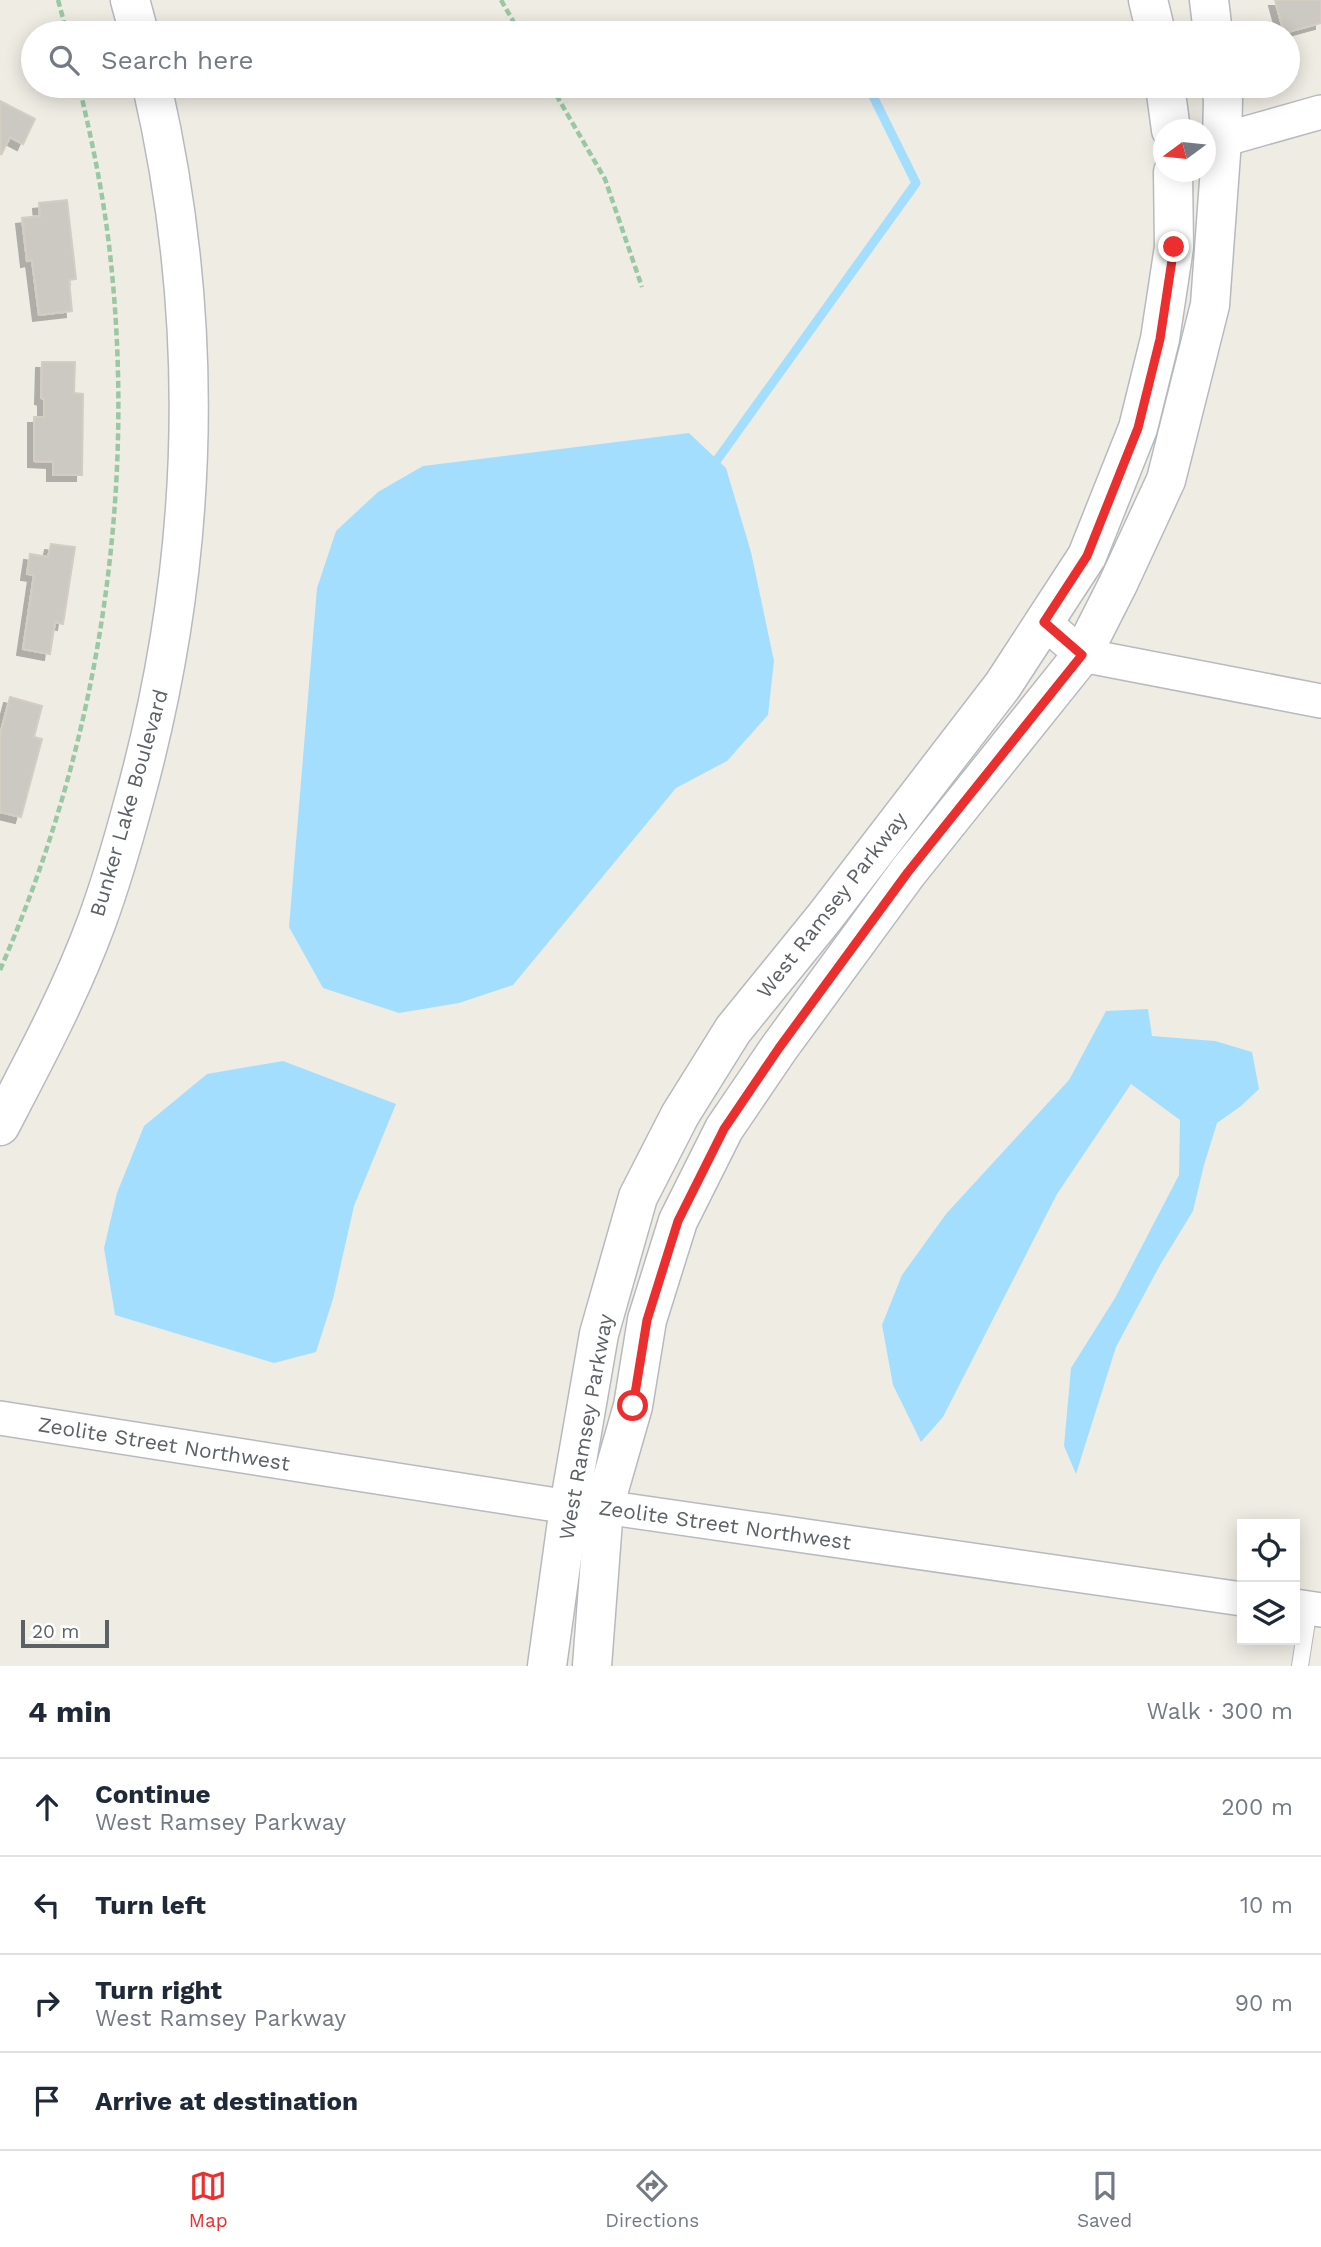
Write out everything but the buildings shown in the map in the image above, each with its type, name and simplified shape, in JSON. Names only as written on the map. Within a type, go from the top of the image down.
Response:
[{"type":"street","points":[[130,0],[136,21]]},
{"type":"street","points":[[1148,0],[1153,21]]},
{"type":"street","points":[[1209,0],[1212,21]]},
{"type":"street","name":"Bunker Lake Boulevard","points":[[0,1126],[66,996],[97,921],[122,845],[143,766],[163,684],[173,620],[187,492],[189,362],[186,304],[174,196],[154,98]]},
{"type":"street","points":[[1167,98],[1170,119]]},
{"type":"street","name":"West Ramsey Parkway","points":[[1216,132],[1223,98]]},
{"type":"street","points":[[1216,140],[1321,111]]},
{"type":"street","name":"West Ramsey Parkway","points":[[592,1666],[587,1507],[599,1334],[638,1197],[680,1115],[733,1030],[824,918],[1003,685],[1087,556],[1138,428],[1160,339],[1174,247],[1173,182]]},
{"type":"street","name":"West Ramsey Parkway","points":[[547,1666],[587,1507],[633,1406],[647,1320],[678,1221],[724,1129],[779,1048],[908,872],[1082,655],[1166,480],[1210,305],[1213,182]]},
{"type":"street","points":[[1044,622],[1082,655],[1321,701]]},
{"type":"street","name":"Zeolite Street Northwest","points":[[0,1418],[587,1507],[1237,1598]]},
{"type":"lane","points":[[1300,1666],[1308,1608]]},
{"type":"path","points":[[58,0],[64,21]]},
{"type":"path","points":[[501,0],[513,21]]},
{"type":"path","points":[[0,970],[40,867],[64,796],[79,740],[97,654],[113,538],[118,425],[115,314],[104,205],[82,98]]},
{"type":"path","points":[[558,98],[605,179],[642,287]]},
{"type":"water","points":[[689,433],[726,468],[751,552],[774,661],[768,715],[727,761],[676,788],[513,985],[459,1003],[399,1013],[323,988],[289,927],[317,588],[336,531],[378,492],[423,466]]},
{"type":"water","points":[[1148,1009],[1152,1036],[1215,1041],[1252,1052],[1259,1089],[1217,1123],[1193,1211],[1160,1265],[1116,1347],[1076,1474],[1064,1446],[1071,1368],[1115,1298],[1179,1175],[1180,1120],[1131,1084],[1057,1194],[943,1417],[921,1442],[893,1385],[882,1325],[902,1275],[946,1214],[1069,1080],[1106,1011]]},
{"type":"water","points":[[283,1061],[396,1104],[354,1206],[333,1299],[316,1352],[274,1363],[115,1315],[104,1248],[117,1193],[144,1126],[207,1074]]},
{"type":"waterway","points":[[717,460],[916,183],[874,98]]},
{"type":"route","points":[[633,1406],[647,1320],[678,1221],[724,1129],[779,1048],[908,872],[1082,655],[1044,622],[1087,556],[1138,428],[1160,339],[1174,247]]}]
